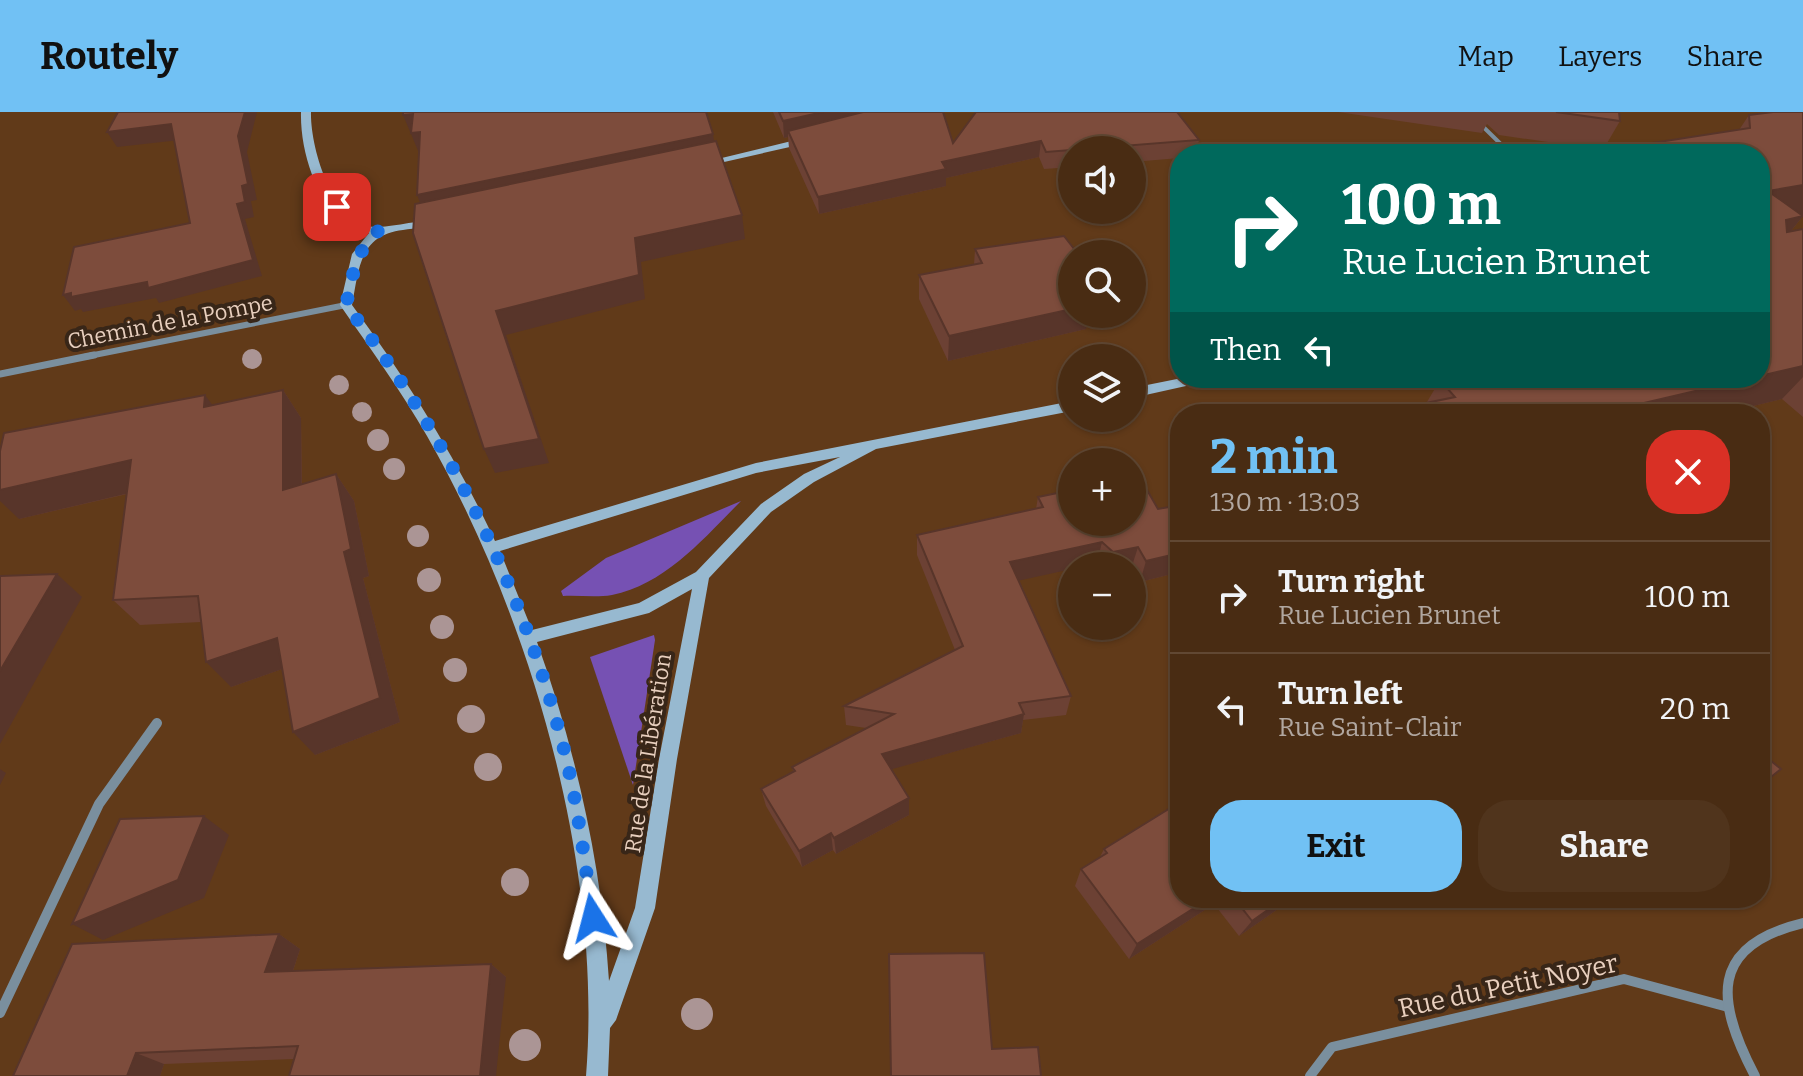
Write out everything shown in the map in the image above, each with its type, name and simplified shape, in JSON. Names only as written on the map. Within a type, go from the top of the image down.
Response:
[{"type":"street","points":[[306,112],[307,148],[337,207],[351,224],[378,231],[444,220]]},
{"type":"street","points":[[688,168],[825,136]]},
{"type":"street","points":[[378,231],[357,257],[346,305],[391,363],[465,491],[530,637],[562,740],[580,832],[597,947],[602,1027],[597,1076]]},
{"type":"street","name":"Chemin de la Pompe","points":[[0,374],[346,305]]},
{"type":"street","points":[[1146,390],[1170,385]]},
{"type":"street","points":[[492,548],[756,468],[1058,409]]},
{"type":"street","points":[[530,637],[643,608],[702,576],[766,508],[809,478],[870,448]]},
{"type":"street","name":"Rue de la Libération","points":[[602,1027],[645,908],[668,759],[702,576]]},
{"type":"street","points":[[0,1013],[99,804],[157,723]]},
{"type":"street","points":[[1755,1076],[1739,1050],[1728,1007],[1730,970],[1746,943],[1774,927],[1803,923]]},
{"type":"street","name":"Rue du Petit Noyer","points":[[1310,1076],[1332,1047],[1624,979],[1728,1007]]},
{"type":"lane","points":[[1468,112],[1501,144]]},
{"type":"shaded area","points":[[741,501],[683,558],[650,581],[612,595],[563,596],[561,591],[606,558]]},
{"type":"shaded area","points":[[654,635],[655,640],[633,785],[590,657]]},
{"type":"building","points":[[118,112],[245,112],[238,136],[248,184],[242,186],[245,202],[237,204],[253,260],[148,288],[147,282],[71,297],[71,293],[63,295],[74,247],[190,223],[171,124],[107,132]]},
{"type":"building","points":[[403,112],[706,112],[713,134],[417,195],[420,132],[411,133],[413,114],[403,115]]},
{"type":"building","points":[[779,112],[823,112],[783,121]]},
{"type":"building","points":[[863,112],[943,112],[953,143],[976,112],[1177,112],[1199,140],[1146,144],[1146,136],[1058,136],[1058,151],[1046,152],[1041,141],[942,162],[946,169],[818,197],[788,131]]},
{"type":"building","points":[[1556,112],[1619,112],[1620,121]]},
{"type":"building","points":[[1803,112],[1803,185],[1770,191],[1770,144],[1646,144],[1750,128],[1749,115]]},
{"type":"building","points":[[716,141],[742,215],[635,238],[639,275],[496,311],[539,439],[484,449],[413,233],[415,204]]},
{"type":"building","points":[[1770,192],[1803,216],[1786,220],[1787,232],[1803,229],[1803,366],[1770,374]]},
{"type":"building","points":[[1064,236],[1067,240],[1058,240],[1058,312],[949,336],[919,275],[982,263],[975,249]]},
{"type":"building","points":[[1447,388],[1708,388],[1640,404],[1421,404],[1455,397]]},
{"type":"building","points":[[283,390],[283,490],[336,474],[351,549],[344,552],[380,698],[293,732],[277,638],[206,662],[198,596],[113,600],[131,460],[0,490],[0,451],[4,433],[205,395],[204,407]]},
{"type":"building","points":[[1146,488],[1158,509],[1170,507],[1170,555],[1146,561],[1146,552],[1141,552],[1138,547],[1113,552],[1102,542],[1010,562],[1071,696],[1019,703],[1024,714],[882,754],[909,798],[834,838],[831,833],[799,851],[761,789],[795,771],[792,767],[894,714],[844,706],[963,646],[917,535],[1043,507],[1038,497],[1058,493],[1058,536],[1146,536]]},
{"type":"building","points":[[57,574],[0,671],[0,576]]},
{"type":"building","points":[[1770,760],[1781,769],[1770,778]]},
{"type":"building","points":[[1170,808],[1170,908],[1194,908],[1137,944],[1081,869],[1107,853],[1104,849]]},
{"type":"building","points":[[204,816],[178,880],[72,924],[120,819]]},
{"type":"building","points":[[1242,908],[1271,908],[1252,921]]},
{"type":"building","points":[[279,934],[265,972],[491,964],[480,1076],[289,1076],[298,1046],[136,1053],[127,1076],[13,1076],[72,944]]},
{"type":"building","points":[[984,953],[992,1049],[1038,1047],[1041,1076],[891,1076],[889,954]]},
{"type":"route","points":[[337,207],[351,224],[378,231],[357,257],[346,305],[391,363],[465,491],[530,637],[562,740],[593,918]]}]
